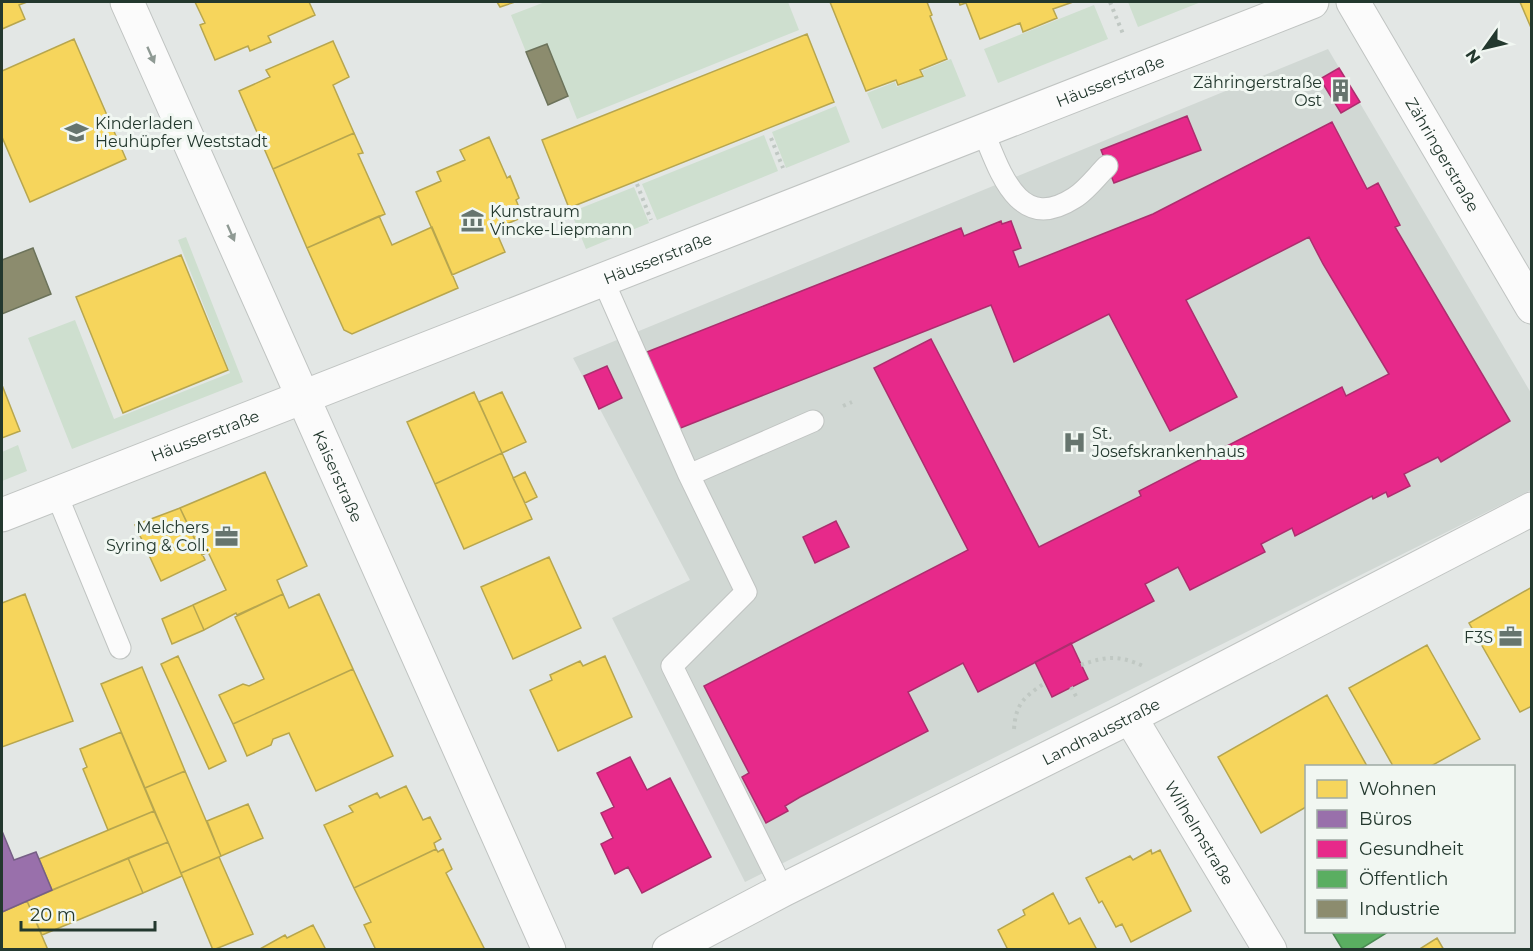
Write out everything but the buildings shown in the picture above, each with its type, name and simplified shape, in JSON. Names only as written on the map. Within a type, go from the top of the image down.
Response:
[{"type":"street","name":"Kaiserstraße","points":[[128,2],[549,950]]},
{"type":"street","name":"Häusserstraße","points":[[2,514],[1312,2]]},
{"type":"street","name":"Zähringerstraße","points":[[1353,2],[1532,307]]},
{"type":"street","name":"Landhausstraße","points":[[669,950],[783,890],[1130,717],[1532,509]]},
{"type":"street","name":"Wilhelmstraße","points":[[1130,717],[1270,950]]},
{"type":"lane","points":[[983,131],[1008,188],[1031,208],[1053,209],[1076,198],[1107,166]]},
{"type":"lane","points":[[603,280],[689,475],[746,592],[672,666],[783,890]]},
{"type":"lane","points":[[689,475],[813,421]]},
{"type":"lane","points":[[56,493],[120,648]]},
{"type":"path","points":[[1081,665],[1101,657],[1126,658],[1147,669],[1176,693]]},
{"type":"path","points":[[1071,687],[1080,704]]},
{"type":"shaded area","name":"St. Josefskrankenhaus","points":[[1328,49],[1531,393],[1531,490],[745,882],[612,618],[690,580],[573,358]]},
{"type":"green space","points":[[545,2],[788,2],[799,30],[577,119],[547,44],[526,52],[511,15]]},
{"type":"green space","points":[[1128,2],[1201,2],[1138,27]]},
{"type":"green space","points":[[1094,5],[1108,39],[998,83],[984,49]]},
{"type":"green space","points":[[951,59],[966,96],[882,129],[867,93],[895,82],[897,87],[924,76],[922,71]]},
{"type":"green space","points":[[836,106],[850,142],[786,168],[772,132]]},
{"type":"green space","points":[[764,135],[778,171],[657,220],[642,184]]},
{"type":"green space","points":[[634,187],[649,223],[586,249],[571,212]]},
{"type":"green space","points":[[186,237],[243,382],[72,449],[28,338],[75,320],[114,419],[230,373],[178,240]]},
{"type":"green space","points":[[18,445],[27,471],[2,481],[2,452]]},
{"type":"place","name":"Zähringerstraße Ost","points":[[1340,91]]},
{"type":"place","name":"Kinderladen Heuhüpfer Weststadt","points":[[77,132]]},
{"type":"place","name":"Kunstraum Vincke-Liepmann","points":[[472,220]]},
{"type":"place","name":"St. Josefskrankenhaus","points":[[1074,442]]},
{"type":"place","name":"Melchers Syring & Coll.","points":[[227,536]]},
{"type":"place","name":"F3S","points":[[1511,637]]}]
